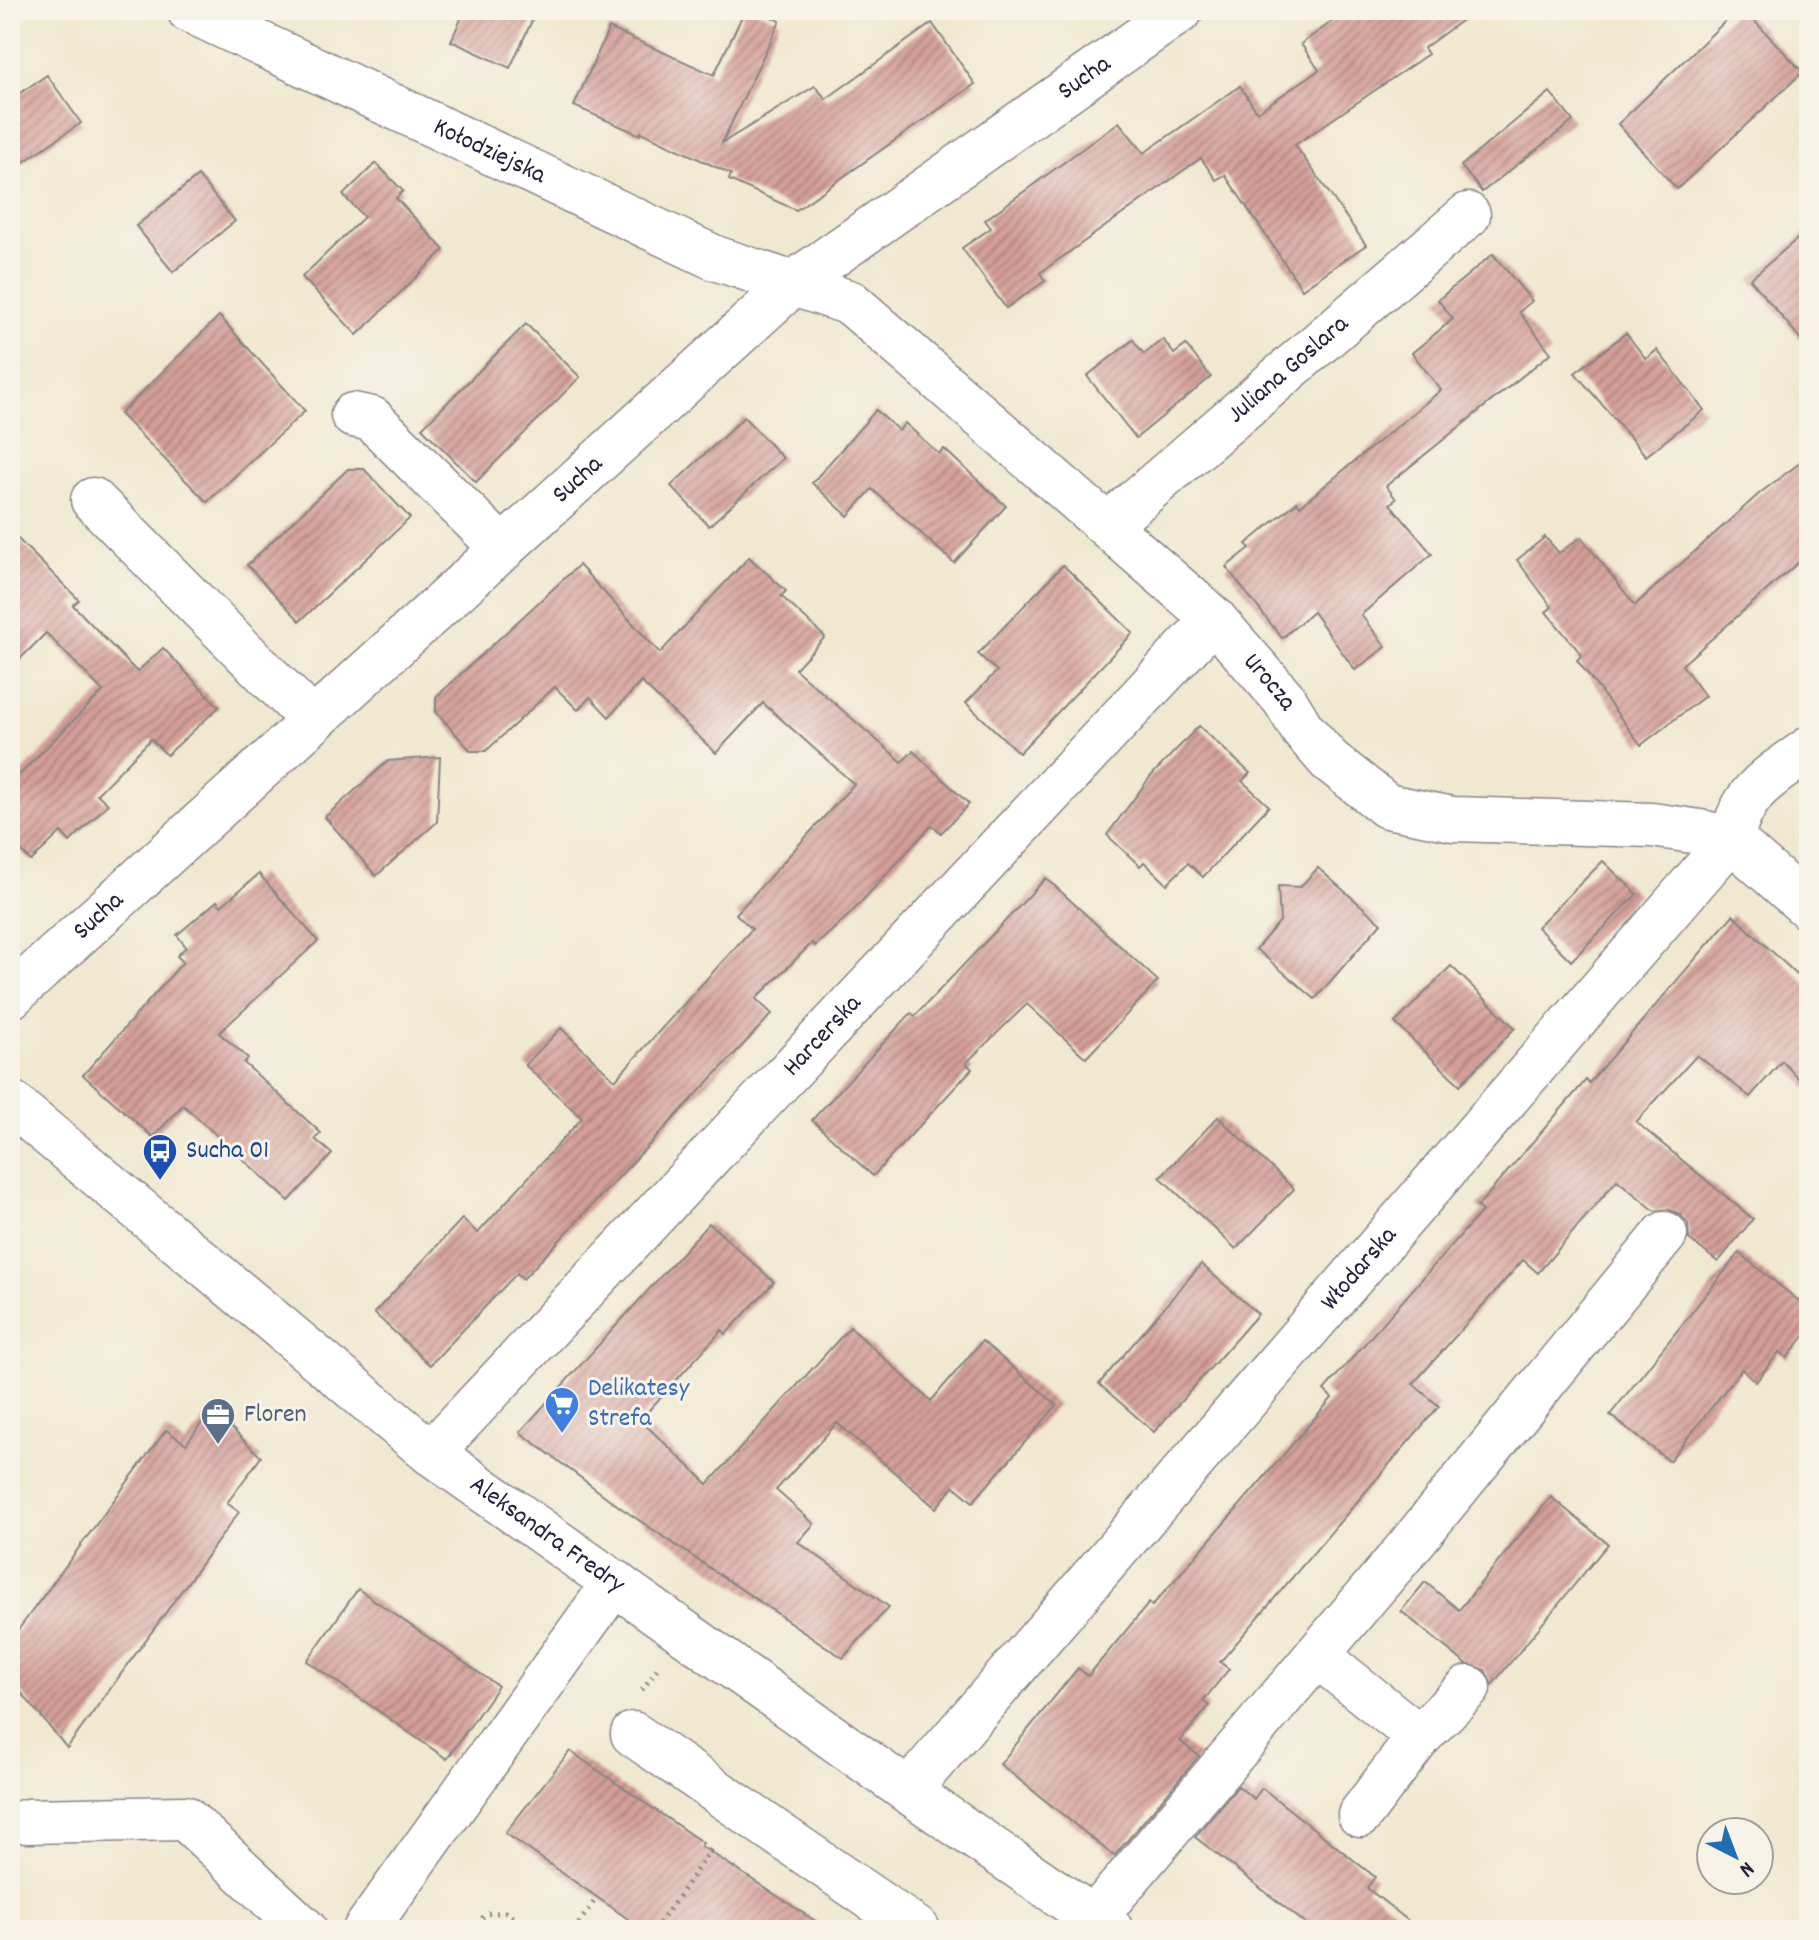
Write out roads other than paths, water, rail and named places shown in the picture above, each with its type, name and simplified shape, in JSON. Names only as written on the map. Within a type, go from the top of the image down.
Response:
[{"type":"street","name":"Kołodziejska","points":[[189,10],[715,258],[795,282]]},
{"type":"street","name":"Sucha","points":[[10,997],[795,282],[1181,10]]},
{"type":"street","name":"Juliana Goslara","points":[[1108,525],[1468,215]]},
{"type":"street","name":"Urocza","points":[[795,282],[851,303],[1108,525],[1214,619],[1284,699],[1302,729],[1329,760],[1387,806],[1453,819],[1652,825],[1731,839]]},
{"type":"street","points":[[365,410],[503,549]]},
{"type":"street","points":[[93,500],[313,721]]},
{"type":"street","name":"Harcerska","points":[[431,1453],[1214,619]]},
{"type":"street","name":"Włodarska","points":[[908,1791],[1731,839],[1739,810],[1754,789],[1809,749]]},
{"type":"street","points":[[1731,839],[1809,908]]},
{"type":"street","name":"Aleksandra Fredry","points":[[10,1102],[431,1453],[908,1791],[1102,1924]]},
{"type":"street","points":[[1102,1924],[1317,1655],[1665,1234]]},
{"type":"street","points":[[365,1930],[615,1582]]},
{"type":"street","points":[[1317,1655],[1419,1737]]},
{"type":"street","points":[[1360,1815],[1419,1737],[1468,1688]]},
{"type":"street","points":[[636,1714],[739,1808],[918,1930]]},
{"type":"street","points":[[27,1821],[185,1818],[305,1930]]},
{"type":"place","name":"Sucha 01","points":[[160,1182]]},
{"type":"place","name":"Delikatesy Strefa","points":[[562,1435]]},
{"type":"place","name":"Floren","points":[[218,1446]]}]
